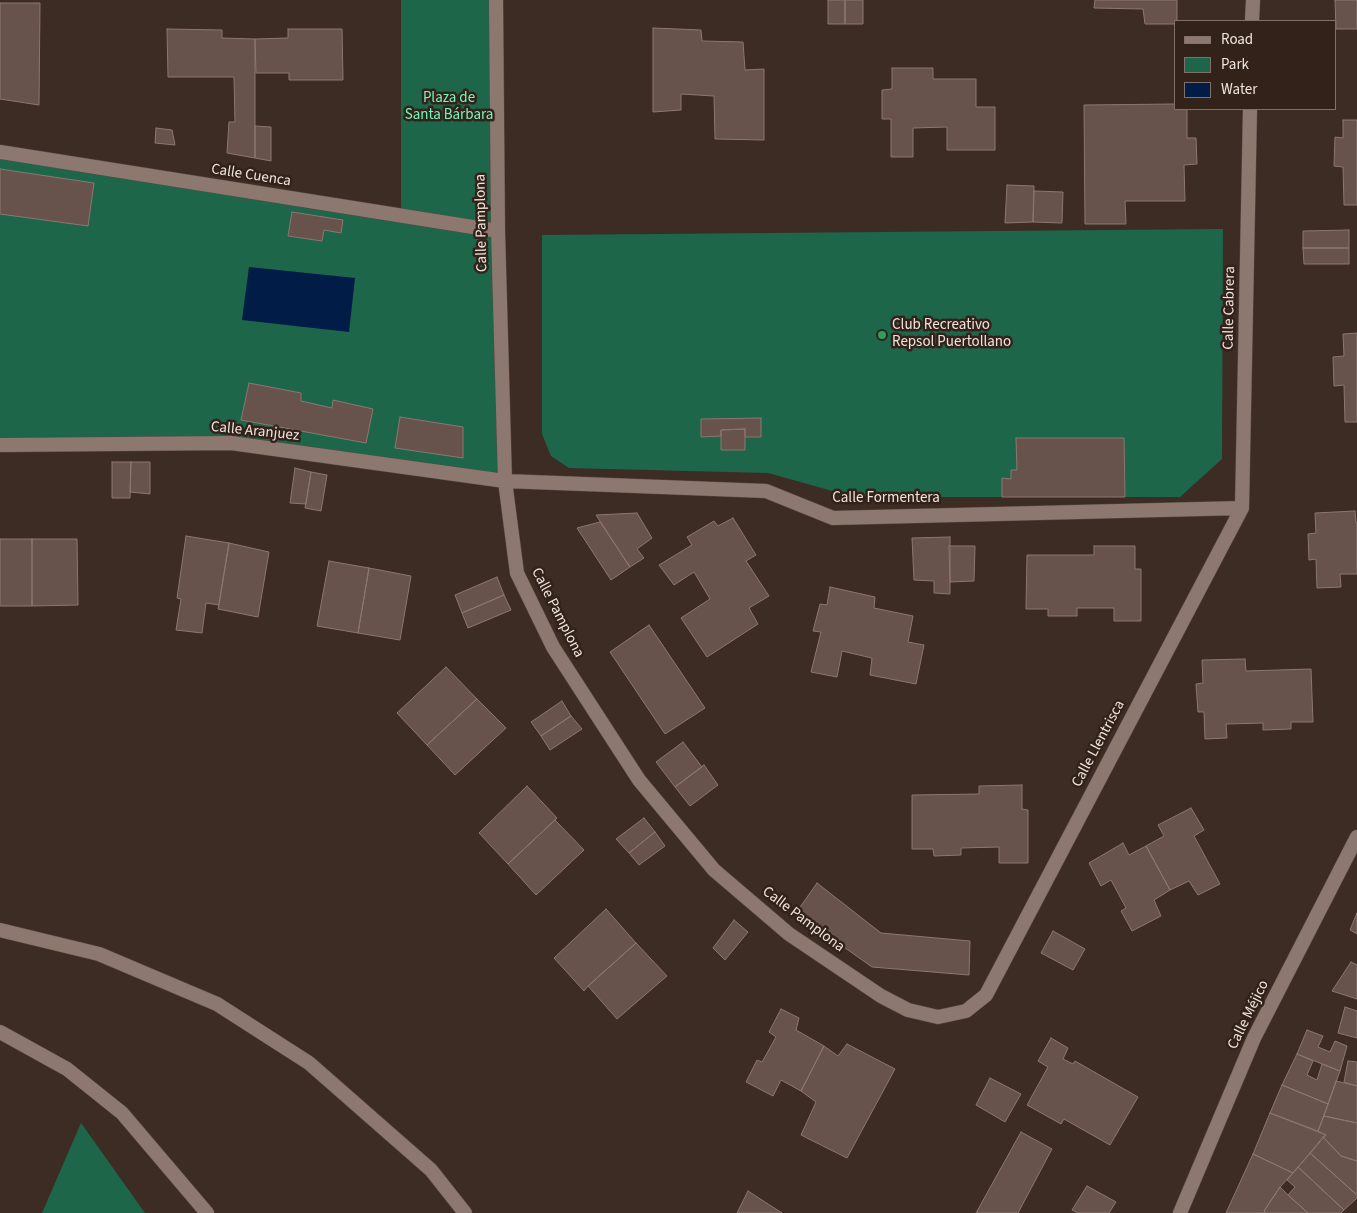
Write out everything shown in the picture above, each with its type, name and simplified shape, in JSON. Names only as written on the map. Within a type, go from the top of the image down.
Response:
[{"type":"street","name":"Calle Pamplona","points":[[496,0],[498,231],[505,481],[517,573],[553,647],[639,780],[714,870],[789,934],[881,996],[908,1010],[938,1017],[966,1011],[986,995]]},
{"type":"street","points":[[1252,20],[1253,0]]},
{"type":"street","name":"Calle Cabrera","points":[[1242,508],[1250,110]]},
{"type":"street","name":"Calle Cuenca","points":[[0,152],[498,231]]},
{"type":"street","name":"Calle Aranjuez","points":[[0,445],[231,443],[505,481]]},
{"type":"street","name":"Calle Formentera","points":[[505,481],[766,491],[833,518],[1242,508]]},
{"type":"street","name":"Calle Llentrisca","points":[[986,995],[1242,508]]},
{"type":"street","name":"Calle Méjico","points":[[1180,1213],[1254,1038],[1357,837]]},
{"type":"street","points":[[0,930],[99,954],[217,1004],[309,1063],[431,1170],[465,1213]]},
{"type":"street","points":[[0,1032],[67,1069],[122,1113],[207,1213]]},
{"type":"green space","name":"Plaza de Santa Bárbara","points":[[401,0],[496,0],[505,481],[231,443],[0,445],[0,152],[401,216]]},
{"type":"green space","name":"Club Recreativo Repsol Puertollano","points":[[1223,229],[1222,459],[1180,497],[854,497],[768,473],[569,468],[551,456],[542,434],[542,235]]},
{"type":"green space","points":[[81,1123],[145,1213],[42,1213]]},
{"type":"water","points":[[249,267],[355,278],[349,332],[242,320]]},
{"type":"building","points":[[828,0],[845,0],[845,24],[828,24]]},
{"type":"building","points":[[845,0],[863,0],[863,24],[845,24]]},
{"type":"building","points":[[1095,0],[1177,0],[1177,20],[1174,20],[1174,24],[1145,24],[1143,9],[1094,8]]},
{"type":"building","points":[[1335,0],[1357,0],[1357,29],[1337,29]]},
{"type":"building","points":[[0,3],[40,3],[39,105],[0,99]]},
{"type":"building","points":[[653,28],[701,30],[702,41],[743,42],[745,70],[764,69],[764,140],[715,139],[714,96],[681,94],[681,110],[653,112]]},
{"type":"building","points":[[167,29],[222,30],[222,38],[255,39],[255,158],[227,153],[229,122],[235,122],[234,77],[168,77]]},
{"type":"building","points":[[288,29],[342,29],[343,80],[289,80],[289,73],[256,73],[255,39],[288,38]]},
{"type":"building","points":[[892,68],[933,68],[933,79],[976,79],[976,107],[995,107],[995,150],[947,150],[947,127],[913,128],[913,157],[891,157],[891,119],[882,119],[882,90],[892,89]]},
{"type":"building","points":[[1174,104],[1174,110],[1187,110],[1187,138],[1196,138],[1197,164],[1184,165],[1185,201],[1125,201],[1126,224],[1085,224],[1084,105]]},
{"type":"building","points":[[1343,120],[1357,120],[1357,205],[1344,205],[1343,167],[1334,166],[1335,137],[1343,138]]},
{"type":"building","points":[[255,126],[271,127],[271,161],[255,158]]},
{"type":"building","points":[[156,128],[172,130],[175,145],[155,143]]},
{"type":"building","points":[[0,169],[94,183],[88,226],[0,214]]},
{"type":"building","points":[[1007,185],[1034,186],[1033,222],[1005,223]]},
{"type":"building","points":[[1034,191],[1063,192],[1062,223],[1033,222]]},
{"type":"building","points":[[292,212],[343,220],[341,233],[324,230],[322,241],[288,236]]},
{"type":"building","points":[[1349,230],[1349,248],[1303,248],[1303,231]]},
{"type":"building","points":[[1303,248],[1349,248],[1349,264],[1304,264]]},
{"type":"building","points":[[1357,333],[1357,422],[1345,422],[1344,385],[1334,386],[1333,357],[1344,356],[1343,334]]},
{"type":"building","points":[[249,383],[301,393],[301,401],[332,408],[333,400],[373,409],[366,443],[241,420]]},
{"type":"building","points":[[400,417],[463,427],[463,458],[395,448]]},
{"type":"building","points":[[761,418],[761,437],[745,437],[745,429],[721,430],[721,436],[701,437],[701,419]]},
{"type":"building","points":[[745,429],[745,450],[721,450],[721,430]]},
{"type":"building","points":[[1016,438],[1124,438],[1125,497],[1002,497],[1002,478],[1011,479],[1011,470],[1017,470]]},
{"type":"building","points":[[112,462],[131,462],[130,498],[112,498]]},
{"type":"building","points":[[131,462],[150,462],[150,494],[130,492]]},
{"type":"building","points":[[295,468],[311,472],[306,504],[290,503]]},
{"type":"building","points":[[311,472],[327,475],[321,511],[305,508]]},
{"type":"building","points":[[1355,511],[1357,522],[1357,574],[1340,574],[1341,587],[1317,588],[1316,559],[1309,560],[1308,534],[1316,533],[1315,513]]},
{"type":"building","points":[[637,513],[652,538],[637,549],[644,558],[630,567],[596,515]]},
{"type":"building","points":[[733,518],[756,555],[746,561],[769,596],[749,608],[758,624],[707,657],[681,618],[710,599],[694,572],[674,585],[659,565],[692,545],[687,537],[714,521],[718,526]]},
{"type":"building","points":[[600,522],[630,567],[611,580],[577,528]]},
{"type":"building","points":[[186,536],[229,543],[219,605],[206,603],[202,633],[176,630],[181,599],[177,598]]},
{"type":"building","points":[[950,537],[950,594],[934,593],[934,581],[914,580],[912,538]]},
{"type":"building","points":[[0,539],[32,539],[32,606],[0,606]]},
{"type":"building","points":[[32,539],[77,539],[78,605],[32,606]]},
{"type":"building","points":[[229,543],[269,552],[258,617],[218,609]]},
{"type":"building","points":[[949,546],[975,546],[974,581],[950,582]]},
{"type":"building","points":[[1094,546],[1135,546],[1135,569],[1141,569],[1141,621],[1114,621],[1114,608],[1077,608],[1077,616],[1048,616],[1048,609],[1026,609],[1027,555],[1094,555]]},
{"type":"building","points":[[329,561],[369,568],[358,633],[317,626]]},
{"type":"building","points":[[369,568],[411,576],[400,640],[358,633]]},
{"type":"building","points":[[497,577],[504,595],[462,613],[455,595]]},
{"type":"building","points":[[830,587],[875,597],[874,608],[913,616],[908,642],[924,645],[916,684],[870,675],[872,658],[842,651],[837,677],[811,672],[821,632],[813,631],[820,604],[827,605]]},
{"type":"building","points":[[504,595],[511,610],[468,628],[462,613]]},
{"type":"building","points":[[649,625],[705,708],[665,734],[610,652]]},
{"type":"building","points":[[1245,659],[1246,671],[1311,669],[1313,722],[1291,722],[1291,729],[1263,730],[1263,723],[1226,724],[1227,738],[1205,739],[1204,712],[1198,712],[1196,684],[1203,683],[1202,660]]},
{"type":"building","points":[[446,667],[477,699],[427,745],[397,713]]},
{"type":"building","points":[[477,699],[506,728],[455,775],[427,745]]},
{"type":"building","points":[[562,701],[571,716],[541,736],[531,722]]},
{"type":"building","points":[[571,716],[582,729],[550,750],[541,736]]},
{"type":"building","points":[[683,742],[702,767],[675,787],[656,762]]},
{"type":"building","points":[[704,765],[718,785],[690,806],[675,787]]},
{"type":"building","points":[[1022,785],[1022,809],[1028,810],[1028,863],[999,863],[999,847],[961,848],[961,855],[934,856],[933,849],[912,849],[912,795],[979,794],[979,786]]},
{"type":"building","points":[[527,786],[557,818],[508,864],[479,833]]},
{"type":"building","points":[[1191,808],[1204,830],[1194,836],[1220,884],[1198,895],[1189,881],[1170,890],[1146,846],[1164,836],[1158,825]]},
{"type":"building","points":[[644,818],[655,832],[629,853],[616,839]]},
{"type":"building","points":[[555,820],[584,850],[536,895],[508,864]]},
{"type":"building","points":[[655,832],[665,846],[639,865],[629,853]]},
{"type":"building","points":[[1123,843],[1129,855],[1146,846],[1170,890],[1154,900],[1161,916],[1132,931],[1121,911],[1126,908],[1111,880],[1101,886],[1089,863]]},
{"type":"building","points":[[817,883],[881,933],[970,941],[969,975],[872,967],[796,913]]},
{"type":"building","points":[[606,909],[636,943],[584,991],[554,958]]},
{"type":"building","points":[[1357,913],[1357,934],[1350,930]]},
{"type":"building","points":[[734,920],[748,932],[725,960],[713,948]]},
{"type":"building","points":[[1053,931],[1085,949],[1073,970],[1041,953]]},
{"type":"building","points":[[636,943],[667,976],[617,1019],[588,986]]},
{"type":"building","points":[[1351,962],[1357,965],[1357,999],[1332,991]]},
{"type":"building","points":[[1345,1007],[1357,1011],[1357,1038],[1338,1033]]},
{"type":"building","points":[[781,1009],[799,1018],[796,1030],[824,1046],[801,1091],[781,1080],[773,1096],[746,1082],[757,1060],[762,1062],[776,1037],[769,1032]]},
{"type":"building","points":[[1307,1030],[1323,1036],[1318,1047],[1330,1052],[1335,1041],[1347,1046],[1340,1071],[1297,1054]]},
{"type":"building","points":[[1051,1038],[1068,1048],[1063,1059],[1073,1064],[1075,1061],[1138,1097],[1110,1145],[1064,1119],[1061,1124],[1027,1105],[1048,1067],[1038,1061]]},
{"type":"building","points":[[847,1044],[895,1069],[847,1158],[801,1135],[816,1102],[801,1091],[824,1046],[838,1056]]},
{"type":"building","points":[[1297,1054],[1313,1061],[1307,1075],[1317,1080],[1322,1064],[1340,1071],[1328,1104],[1282,1085]]},
{"type":"building","points":[[1348,1061],[1357,1062],[1357,1086],[1344,1082]]},
{"type":"building","points":[[990,1078],[1021,1094],[1005,1122],[976,1105]]},
{"type":"building","points":[[1336,1081],[1357,1086],[1357,1123],[1324,1116]]},
{"type":"building","points":[[1282,1085],[1328,1104],[1318,1131],[1270,1113]]},
{"type":"building","points":[[1270,1113],[1326,1135],[1293,1173],[1253,1154]]},
{"type":"building","points":[[1324,1116],[1357,1123],[1357,1161],[1341,1156],[1323,1137],[1326,1135],[1318,1131]]},
{"type":"building","points":[[1021,1132],[1052,1149],[1018,1213],[976,1213]]},
{"type":"building","points":[[1323,1137],[1341,1156],[1357,1161],[1357,1195],[1310,1153]]},
{"type":"building","points":[[1310,1153],[1357,1195],[1357,1198],[1344,1210],[1298,1167]]},
{"type":"building","points":[[1253,1154],[1293,1173],[1280,1187],[1264,1211],[1266,1213],[1226,1213]]},
{"type":"building","points":[[1298,1167],[1344,1210],[1341,1213],[1308,1213],[1288,1195],[1295,1187],[1287,1180]]},
{"type":"building","points":[[1087,1186],[1116,1202],[1109,1213],[1078,1213],[1072,1210]]},
{"type":"building","points":[[1280,1187],[1308,1213],[1266,1213],[1264,1211]]},
{"type":"building","points":[[748,1191],[782,1213],[737,1213]]},
{"type":"place","name":"Club Recreativo Repsol Puertollano","points":[[882,335]]}]
